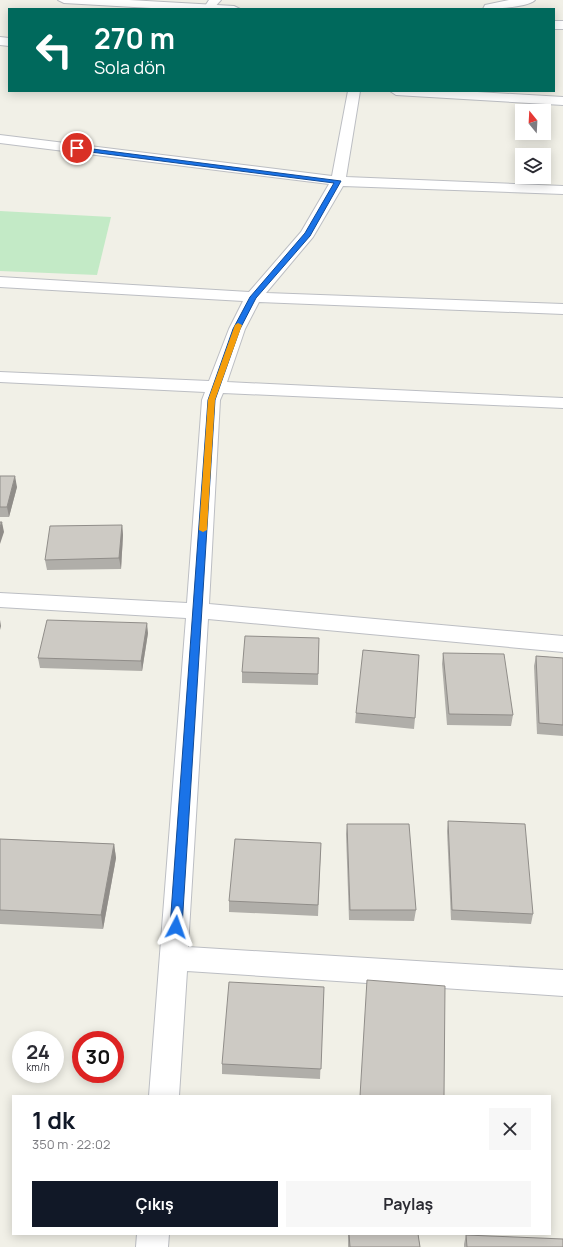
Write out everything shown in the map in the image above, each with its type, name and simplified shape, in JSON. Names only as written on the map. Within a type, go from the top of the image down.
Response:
[{"type":"street","points":[[64,0],[212,4],[230,8]]},
{"type":"street","points":[[490,5],[529,0]]},
{"type":"street","points":[[164,1095],[198,611],[211,400],[237,329],[253,297],[308,234],[338,181],[354,92]]},
{"type":"street","points":[[413,92],[563,101]]},
{"type":"street","points":[[0,139],[338,181],[563,190]]},
{"type":"street","points":[[0,282],[253,297],[563,309]]},
{"type":"street","points":[[0,377],[563,403]]},
{"type":"street","points":[[0,600],[198,611],[563,644]]},
{"type":"street","points":[[174,958],[563,983]]},
{"type":"street","points":[[152,1247],[153,1235]]},
{"type":"green space","points":[[0,211],[111,217],[97,275],[0,271]]},
{"type":"building","points":[[0,476],[15,476],[7,507],[0,507]]},
{"type":"building","points":[[122,525],[119,558],[45,560],[50,526]]},
{"type":"building","points":[[47,620],[147,623],[141,661],[38,658]]},
{"type":"building","points":[[245,636],[319,638],[318,674],[242,672]]},
{"type":"building","points":[[363,650],[419,655],[415,718],[356,713]]},
{"type":"building","points":[[443,653],[504,654],[513,715],[449,714]]},
{"type":"building","points":[[536,656],[563,658],[563,725],[539,723]]},
{"type":"building","points":[[448,821],[525,824],[533,914],[452,910]]},
{"type":"building","points":[[347,824],[409,824],[416,910],[350,910]]},
{"type":"building","points":[[0,839],[114,844],[101,915],[0,910]]},
{"type":"building","points":[[235,839],[321,843],[318,905],[229,901]]},
{"type":"building","points":[[367,980],[445,986],[444,1095],[360,1095]]},
{"type":"building","points":[[229,982],[324,987],[321,1069],[222,1064]]},
{"type":"building","points":[[349,1235],[418,1235],[420,1247],[350,1247]]},
{"type":"building","points":[[466,1235],[563,1239],[563,1247],[467,1247]]},
{"type":"slow traffic","points":[[203,530],[211,400],[238,325]]},
{"type":"route","points":[[77,148],[338,181],[308,234],[253,297],[237,329],[211,400],[176,927]]}]
